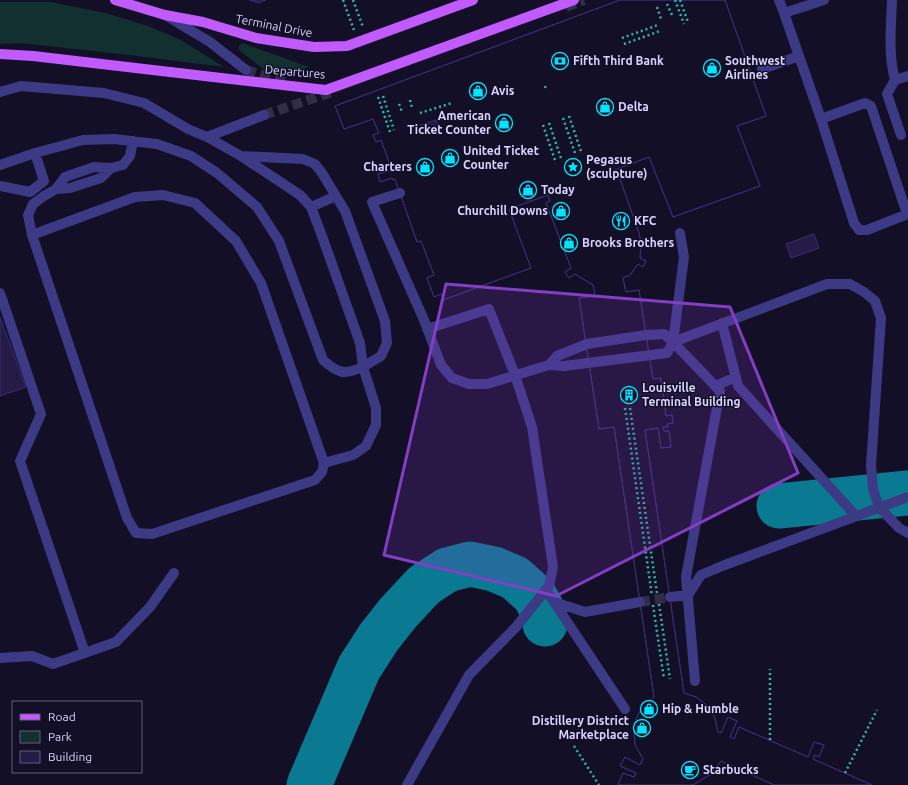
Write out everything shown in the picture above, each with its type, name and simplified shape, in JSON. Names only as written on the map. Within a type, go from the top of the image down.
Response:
[{"type":"main road","name":"Terminal Drive","points":[[114,0],[165,15],[203,22],[256,38],[314,47],[347,46],[473,0]]},
{"type":"main road","name":"Departures","points":[[0,54],[33,56],[326,90],[574,0]]},
{"type":"lane","points":[[779,0],[821,120],[854,223],[859,230],[867,230],[908,214],[872,106],[865,104],[821,120]]},
{"type":"lane","points":[[784,13],[824,0]]},
{"type":"lane","points":[[892,0],[890,32],[893,73],[895,80]]},
{"type":"lane","points":[[165,15],[210,42],[246,70]]},
{"type":"lane","points":[[762,69],[799,56]]},
{"type":"lane","points":[[901,136],[887,94],[895,80],[908,76]]},
{"type":"lane","points":[[0,92],[21,86],[104,93],[144,103],[188,129],[207,137],[240,156],[300,195],[311,207],[360,343],[363,367],[376,408],[376,425],[366,446],[353,455],[324,463]]},
{"type":"lane","points":[[207,137],[264,115]]},
{"type":"lane","points":[[0,165],[35,153],[83,140],[114,139],[157,144],[191,156],[217,173],[257,207],[279,241],[324,360],[335,371],[350,373],[381,356],[387,343],[385,321],[345,211],[322,173],[315,164],[303,159],[240,156]]},
{"type":"lane","points":[[32,235],[135,197],[163,194],[195,203],[236,241],[261,283],[324,463],[322,472],[315,480],[152,534],[136,533],[127,518],[32,235],[28,215],[33,204],[56,189],[65,177],[94,167],[111,168],[123,165],[130,156],[133,141]]},
{"type":"lane","points":[[0,186],[30,192],[44,181],[35,153]]},
{"type":"lane","points":[[400,193],[372,202],[428,329],[441,366],[452,378],[469,384],[487,384],[549,365],[564,366],[667,353],[673,342],[684,257],[680,233]]},
{"type":"lane","points":[[311,207],[336,196]]},
{"type":"lane","points":[[673,342],[827,284],[850,284],[864,292],[875,302],[881,318],[871,465],[873,489],[879,507],[899,528],[908,533]]},
{"type":"lane","points":[[0,293],[41,414],[20,461],[84,653]]},
{"type":"lane","points":[[406,785],[469,675],[516,626],[546,590],[549,586],[553,567],[532,427],[515,375],[488,310],[428,329]]},
{"type":"lane","points":[[722,323],[738,386],[856,516]]},
{"type":"lane","points":[[549,365],[557,356],[587,344],[646,335],[664,334],[720,392],[686,577],[695,681]]},
{"type":"lane","points":[[715,386],[736,378]]},
{"type":"lane","points":[[688,595],[701,575],[908,497]]},
{"type":"lane","points":[[0,658],[32,656],[53,664],[116,642],[150,607],[174,573]]},
{"type":"lane","points":[[546,590],[625,709]]},
{"type":"lane","points":[[670,597],[688,595]]},
{"type":"lane","points":[[554,602],[585,612],[640,602]]},
{"type":"path","points":[[675,0],[684,24]]},
{"type":"path","points":[[680,0],[688,22]]},
{"type":"path","points":[[667,4],[672,15]]},
{"type":"path","points":[[657,7],[661,19]]},
{"type":"path","points":[[622,38],[658,25]]},
{"type":"path","points":[[624,44],[660,31]]},
{"type":"path","points":[[383,96],[394,130]]},
{"type":"path","points":[[378,97],[390,132]]},
{"type":"path","points":[[410,100],[412,108]]},
{"type":"path","points":[[420,113],[452,102]]},
{"type":"path","points":[[399,104],[402,112]]},
{"type":"path","points":[[569,116],[582,154]]},
{"type":"path","points":[[563,118],[576,156]]},
{"type":"path","points":[[549,123],[562,161]]},
{"type":"path","points":[[543,125],[556,163]]},
{"type":"path","points":[[625,408],[664,679]]},
{"type":"path","points":[[630,408],[657,594]]},
{"type":"path","points":[[659,602],[670,679]]},
{"type":"path","points":[[770,669],[770,740]]},
{"type":"path","points":[[845,773],[877,710]]},
{"type":"path","points":[[574,746],[599,785]]},
{"type":"highlighted area","points":[[446,284],[730,307],[798,473],[556,596],[384,555]]},
{"type":"green space","points":[[0,2],[50,2],[106,13],[148,26],[181,40],[224,67],[20,43],[0,44]]},
{"type":"green space","points":[[242,43],[309,67],[291,74],[266,71],[239,50],[239,46]]},
{"type":"building","points":[[249,0],[266,0],[259,3]]},
{"type":"building","name":"Louisville Terminal Building","points":[[620,0],[725,0],[766,116],[737,126],[760,186],[673,217],[649,157],[612,171],[615,178],[619,176],[639,233],[641,243],[640,258],[646,261],[643,267],[638,264],[630,275],[623,278],[626,292],[639,290],[653,379],[661,378],[666,416],[672,415],[673,423],[667,424],[668,427],[663,427],[664,431],[669,431],[671,447],[661,448],[658,428],[645,430],[684,693],[696,697],[708,706],[715,718],[718,732],[721,733],[728,717],[737,721],[730,737],[734,739],[739,727],[808,757],[814,742],[824,745],[819,757],[815,755],[813,759],[872,785],[774,785],[721,761],[711,774],[693,785],[618,785],[623,773],[634,777],[636,773],[620,766],[625,757],[640,765],[643,759],[635,745],[634,728],[636,719],[641,709],[654,697],[614,427],[599,429],[579,298],[595,296],[593,285],[575,274],[569,278],[565,272],[571,268],[546,203],[550,201],[548,195],[509,209],[531,268],[443,300],[441,294],[434,297],[427,278],[434,275],[421,241],[417,242],[395,179],[393,180],[392,178],[380,182],[378,174],[392,170],[381,140],[376,142],[373,135],[379,133],[373,119],[344,129],[335,106]],"holes":[[[436,120],[439,127],[423,133],[420,125]]]},
{"type":"building","name":"Louisville Terminal Building","points":[[620,0],[725,0],[766,116],[737,126],[760,186],[673,217],[649,157],[612,171],[615,178],[619,176],[639,233],[641,243],[640,258],[646,261],[643,267],[638,264],[630,275],[623,278],[626,292],[639,290],[653,379],[661,378],[666,416],[672,415],[673,423],[667,424],[668,427],[663,427],[664,431],[669,431],[671,447],[661,448],[658,428],[645,430],[684,693],[696,697],[708,706],[715,718],[718,732],[721,733],[728,717],[737,721],[730,737],[734,739],[739,727],[808,757],[814,742],[824,745],[819,757],[815,755],[813,759],[872,785],[774,785],[721,761],[711,774],[693,785],[618,785],[623,773],[634,777],[636,773],[620,766],[625,757],[640,765],[643,759],[635,745],[634,728],[636,719],[641,709],[654,697],[614,427],[599,429],[579,298],[595,296],[593,285],[575,274],[569,278],[565,272],[571,268],[546,203],[550,201],[548,195],[509,209],[531,268],[443,300],[441,294],[434,297],[427,278],[434,275],[421,241],[417,242],[395,179],[393,180],[392,178],[380,182],[378,174],[392,170],[381,140],[376,142],[373,135],[379,133],[373,119],[344,129],[335,106]]},
{"type":"building","points":[[814,234],[819,248],[791,258],[786,244]]},
{"type":"building","points":[[0,317],[26,387],[0,396]]},
{"type":"taxiway","points":[[779,506],[908,493]]},
{"type":"taxiway","points":[[309,785],[359,668],[379,637],[398,613],[424,585],[447,570],[470,564],[494,569],[515,578],[534,595],[542,609],[545,624]]},
{"type":"tunnel","points":[[566,7],[584,0]]},
{"type":"tunnel","points":[[246,70],[288,83]]},
{"type":"tunnel","points":[[264,115],[332,92]]},
{"type":"tunnel","points":[[640,602],[670,597]]},
{"type":"place","name":"Fifth Third Bank","points":[[560,61]]},
{"type":"place","name":"Southwest Airlines","points":[[712,68]]},
{"type":"place","name":"Avis","points":[[478,91]]},
{"type":"place","name":"Delta","points":[[605,107]]},
{"type":"place","name":"American Ticket Counter","points":[[504,123]]},
{"type":"place","name":"United Ticket Counter","points":[[450,158]]},
{"type":"place","name":"Charters","points":[[425,167]]},
{"type":"place","name":"Pegasus (sculpture)","points":[[573,167]]},
{"type":"place","name":"Today","points":[[528,190]]},
{"type":"place","name":"Churchill Downs","points":[[561,211]]},
{"type":"place","name":"KFC","points":[[621,221]]},
{"type":"place","name":"Brooks Brothers","points":[[569,243]]},
{"type":"place","name":"Louisville Terminal Building","points":[[629,395]]},
{"type":"place","name":"Hip & Humble","points":[[649,709]]},
{"type":"place","name":"Distillery District Marketplace","points":[[642,728]]},
{"type":"place","name":"Starbucks","points":[[690,770]]}]
